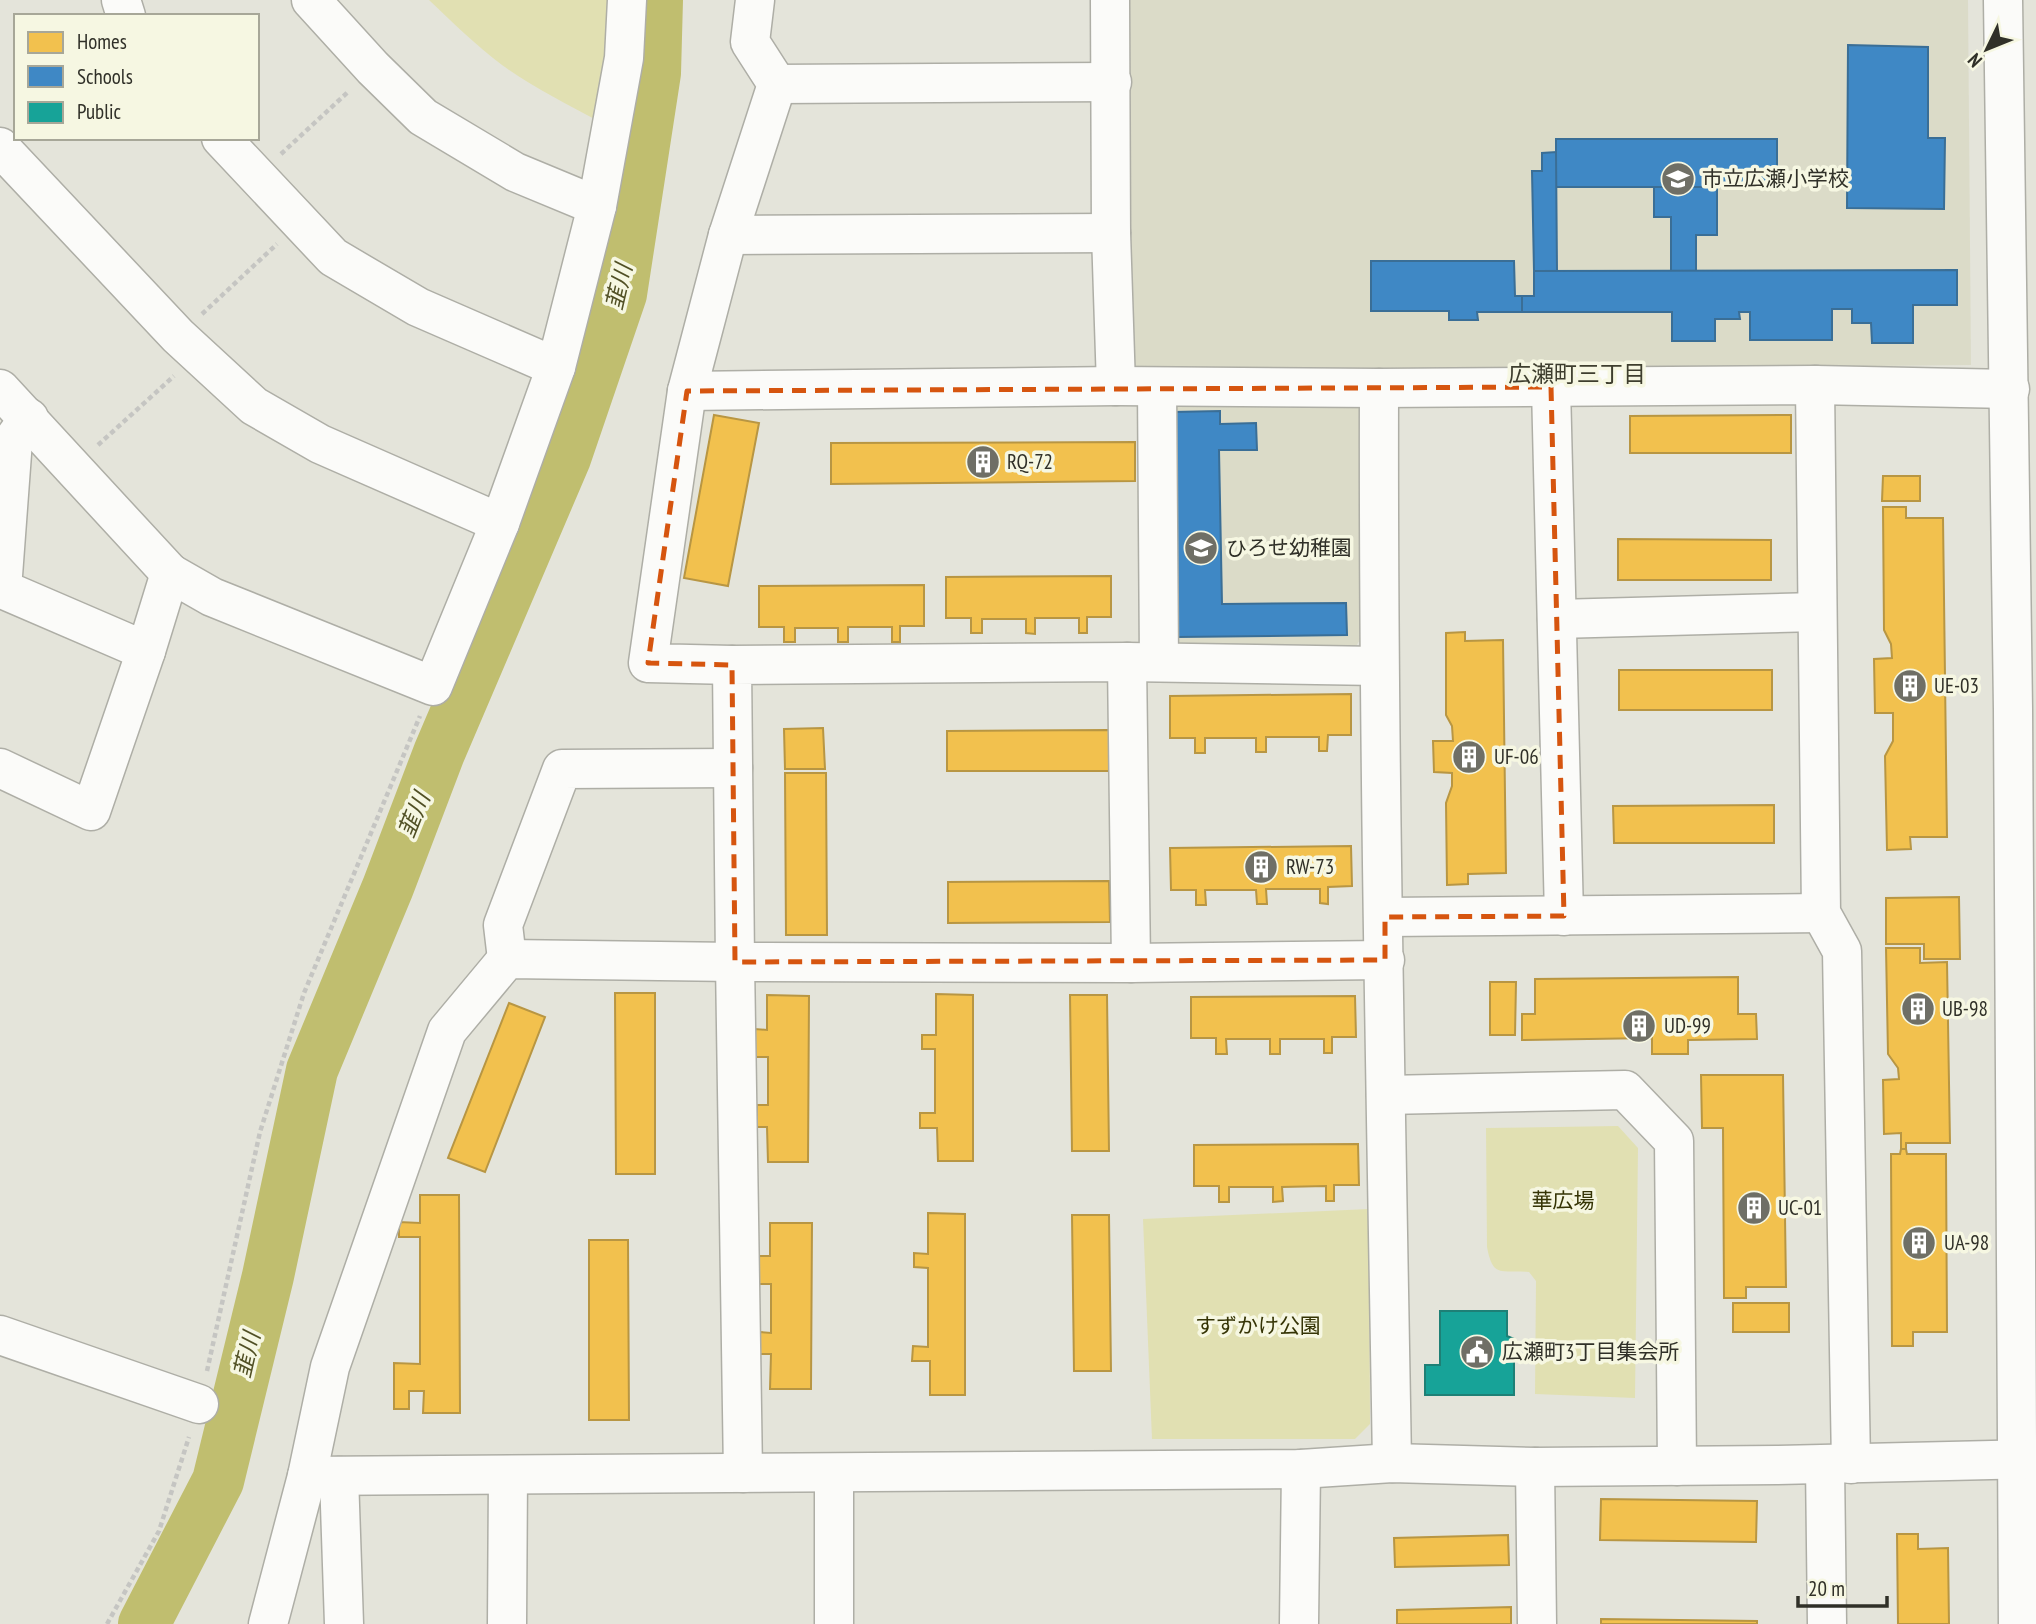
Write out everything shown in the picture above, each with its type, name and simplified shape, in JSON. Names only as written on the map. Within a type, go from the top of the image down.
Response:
[{"type":"street","points":[[311,0],[373,68],[423,117],[514,172],[597,206]]},
{"type":"street","points":[[0,389],[170,573],[212,597],[433,686],[500,523],[556,367],[597,206],[624,58],[627,0]]},
{"type":"street","points":[[755,0],[750,42],[777,84]]},
{"type":"street","points":[[1111,0],[1111,233],[1116,386]]},
{"type":"street","points":[[2003,0],[2010,389],[2024,709],[2026,1459],[2018,1624]]},
{"type":"street","points":[[777,84],[1112,82]]},
{"type":"street","points":[[777,84],[728,235],[687,391],[648,663],[732,665],[1143,662],[1378,666]]},
{"type":"street","points":[[223,140],[333,257],[418,307],[556,367]]},
{"type":"street","points":[[0,147],[187,345],[254,406],[320,444],[500,523]]},
{"type":"street","points":[[728,235],[1111,233]]},
{"type":"street","points":[[687,391],[1116,386],[1379,388],[1815,385],[2010,389]]},
{"type":"street","points":[[1815,385],[1821,913],[1842,951],[1838,1464],[1827,1624]]},
{"type":"street","points":[[1131,963],[1157,387]]},
{"type":"street","points":[[1551,387],[1564,916]]},
{"type":"street","points":[[1379,388],[1378,666],[1385,917],[1392,1463]]},
{"type":"street","points":[[29,418],[13,440],[2,589],[146,651]]},
{"type":"street","points":[[0,768],[91,811],[170,573]]},
{"type":"street","points":[[1557,619],[1818,612]]},
{"type":"street","points":[[732,665],[743,1474]]},
{"type":"street","points":[[344,1624],[323,1476],[330,1367],[447,1031],[507,959],[503,925],[562,769],[733,768]]},
{"type":"street","points":[[1385,917],[1821,913]]},
{"type":"street","points":[[507,959],[1131,963],[1385,960]]},
{"type":"street","points":[[1386,1095],[1625,1090],[1674,1141],[1677,1466]]},
{"type":"street","points":[[0,1335],[199,1404]]},
{"type":"street","points":[[323,1476],[1301,1469],[1392,1463],[1677,1466],[2026,1459]]},
{"type":"street","points":[[1535,1466],[1537,1624]]},
{"type":"street","points":[[1299,1624],[1301,1469]]},
{"type":"street","points":[[834,1473],[834,1624]]},
{"type":"street","points":[[507,1624],[508,1475]]},
{"type":"street","points":[[268,1624],[323,1476]]},
{"type":"path","points":[[257,177],[373,68]]},
{"type":"path","points":[[74,467],[300,223]]},
{"type":"path","points":[[107,1624],[159,1531],[199,1404],[260,1132],[304,992],[433,686]]},
{"type":"highlighted area","points":[[1551,387],[1564,916],[1385,917],[1385,960],[735,962],[732,665],[648,663],[687,391]]},
{"type":"shaded area","points":[[1127,0],[1968,0],[1971,365],[1141,374],[1129,361]]},
{"type":"shaded area","points":[[1166,399],[1349,399],[1362,412],[1365,631],[1355,648],[1168,649]]},
{"type":"green space","points":[[429,0],[619,0],[600,122],[537,88],[502,65]]},
{"type":"green space","name":"華広場","points":[[1618,1126],[1638,1148],[1635,1398],[1535,1394],[1536,1281],[1529,1272],[1495,1268],[1489,1257],[1486,1128]]},
{"type":"green space","name":"すずかけ公園","points":[[1369,1209],[1370,1424],[1355,1439],[1152,1439],[1143,1219]]},
{"type":"building: Homes","points":[[714,415],[759,423],[728,586],[684,578]]},
{"type":"building: Homes","points":[[1791,415],[1791,453],[1630,453],[1630,416]]},
{"type":"building: Homes","name":"RQ-72","points":[[1135,442],[1135,481],[831,484],[831,443]]},
{"type":"building: Homes","points":[[1883,476],[1920,476],[1920,501],[1882,501]]},
{"type":"building: Homes","name":"UE-03","points":[[1883,507],[1906,507],[1906,518],[1943,518],[1947,837],[1910,837],[1911,849],[1887,850],[1885,756],[1893,741],[1893,713],[1875,713],[1874,659],[1892,658],[1891,644],[1884,630]]},
{"type":"building: Homes","points":[[1618,539],[1771,540],[1771,580],[1618,580]]},
{"type":"building: Homes","points":[[1111,576],[1111,617],[1087,617],[1087,633],[1079,633],[1079,618],[1035,618],[1035,634],[1026,633],[1026,619],[982,619],[982,633],[971,633],[971,618],[946,618],[946,577]]},
{"type":"building: Homes","points":[[924,585],[924,626],[900,626],[900,642],[892,642],[892,627],[848,627],[848,642],[838,642],[838,628],[795,628],[795,642],[784,642],[784,627],[759,627],[759,586]]},
{"type":"building: Homes","name":"UF-06","points":[[1465,632],[1465,641],[1503,640],[1506,873],[1468,874],[1468,884],[1447,885],[1446,803],[1452,786],[1452,773],[1434,772],[1433,741],[1453,741],[1452,726],[1446,715],[1446,633]]},
{"type":"building: Homes","points":[[1619,670],[1772,670],[1772,710],[1619,710]]},
{"type":"building: Homes","points":[[1351,694],[1351,735],[1328,735],[1327,751],[1319,751],[1319,737],[1266,737],[1266,752],[1256,752],[1256,738],[1205,738],[1205,753],[1195,753],[1195,738],[1170,738],[1170,696]]},
{"type":"building: Homes","points":[[823,728],[825,769],[785,769],[784,729]]},
{"type":"building: Homes","points":[[1109,730],[1109,771],[947,771],[947,731]]},
{"type":"building: Homes","points":[[785,773],[826,773],[827,935],[786,935]]},
{"type":"building: Homes","points":[[1774,805],[1774,843],[1614,843],[1613,806]]},
{"type":"building: Homes","name":"RW-73","points":[[1351,846],[1352,886],[1328,887],[1328,904],[1320,903],[1320,889],[1266,889],[1267,904],[1257,904],[1256,890],[1205,890],[1206,905],[1196,905],[1196,890],[1171,890],[1170,848]]},
{"type":"building: Homes","points":[[1109,881],[1110,922],[948,923],[948,882]]},
{"type":"building: Homes","points":[[1959,897],[1960,959],[1924,959],[1924,944],[1886,944],[1886,898]]},
{"type":"building: Homes","name":"UB-98","points":[[1886,948],[1920,948],[1920,963],[1947,962],[1950,1143],[1906,1143],[1906,1149],[1901,1149],[1901,1133],[1884,1134],[1883,1080],[1899,1079],[1898,1068],[1888,1054]]},
{"type":"building: Homes","name":"UD-99","points":[[1738,977],[1738,1014],[1756,1014],[1757,1039],[1688,1040],[1688,1054],[1652,1054],[1652,1038],[1522,1040],[1522,1014],[1535,1014],[1535,979]]},
{"type":"building: Homes","points":[[1490,982],[1516,982],[1515,1035],[1490,1035]]},
{"type":"building: Homes","points":[[615,993],[655,993],[655,1174],[616,1174]]},
{"type":"building: Homes","points":[[936,994],[973,995],[973,1161],[938,1161],[937,1128],[920,1128],[920,1113],[935,1113],[935,1049],[922,1049],[922,1035],[936,1035]]},
{"type":"building: Homes","points":[[767,995],[809,996],[808,1162],[768,1162],[767,1127],[757,1127],[757,1105],[768,1105],[768,1057],[755,1057],[755,1029],[767,1030]]},
{"type":"building: Homes","points":[[1070,995],[1107,995],[1109,1151],[1072,1151]]},
{"type":"building: Homes","points":[[1355,996],[1356,1037],[1332,1037],[1332,1053],[1324,1053],[1324,1039],[1280,1039],[1280,1054],[1270,1054],[1270,1039],[1226,1039],[1227,1054],[1216,1054],[1216,1038],[1191,1038],[1191,997]]},
{"type":"building: Homes","points":[[509,1003],[545,1017],[485,1172],[448,1158]]},
{"type":"building: Homes","name":"UC-01","points":[[1701,1075],[1783,1075],[1786,1287],[1746,1287],[1746,1298],[1724,1298],[1723,1128],[1702,1128]]},
{"type":"building: Homes","points":[[1358,1144],[1359,1185],[1334,1185],[1334,1201],[1326,1201],[1326,1186],[1282,1187],[1283,1201],[1273,1202],[1273,1187],[1229,1187],[1229,1202],[1219,1202],[1219,1186],[1194,1186],[1194,1145]]},
{"type":"building: Homes","name":"UA-98","points":[[1901,1149],[1906,1149],[1907,1154],[1946,1154],[1947,1332],[1913,1332],[1913,1346],[1892,1346],[1891,1154],[1900,1154]]},
{"type":"building: Homes","points":[[420,1195],[459,1195],[460,1413],[423,1413],[424,1391],[409,1391],[409,1409],[394,1409],[394,1363],[420,1364],[420,1237],[399,1237],[399,1222],[420,1223]]},
{"type":"building: Homes","points":[[928,1213],[965,1214],[965,1395],[930,1395],[930,1361],[912,1361],[913,1346],[928,1347],[928,1268],[914,1267],[914,1253],[928,1254]]},
{"type":"building: Homes","points":[[1072,1215],[1109,1215],[1111,1371],[1074,1371]]},
{"type":"building: Homes","points":[[770,1223],[812,1223],[811,1389],[770,1389],[771,1354],[760,1354],[760,1332],[771,1333],[771,1284],[758,1284],[758,1256],[770,1256]]},
{"type":"building: Homes","points":[[589,1240],[628,1240],[629,1420],[589,1420]]},
{"type":"building: Homes","points":[[1733,1303],[1789,1303],[1789,1332],[1733,1332]]},
{"type":"building: Homes","points":[[1601,1499],[1757,1501],[1756,1542],[1600,1540]]},
{"type":"building: Homes","points":[[1897,1534],[1918,1534],[1918,1549],[1948,1548],[1949,1624],[1898,1624]]},
{"type":"building: Homes","points":[[1508,1535],[1509,1565],[1395,1567],[1394,1538]]},
{"type":"building: Homes","points":[[1511,1607],[1511,1624],[1397,1624],[1397,1610]]},
{"type":"building: Homes","points":[[1601,1619],[1757,1621],[1757,1624],[1601,1624]]},
{"type":"building: Schools","points":[[1848,45],[1928,47],[1928,138],[1945,138],[1944,209],[1847,208]]},
{"type":"building: Schools","points":[[1556,139],[1777,139],[1777,187],[1556,187]]},
{"type":"building: Schools","points":[[1556,152],[1557,272],[1534,271],[1532,171],[1542,171],[1542,153]]},
{"type":"building: Schools","points":[[1654,187],[1717,187],[1717,235],[1696,235],[1696,271],[1671,271],[1671,217],[1654,217]]},
{"type":"building: Schools","points":[[1371,261],[1514,261],[1515,296],[1522,296],[1522,312],[1477,312],[1478,320],[1449,320],[1449,311],[1371,311]]},
{"type":"building: Schools","points":[[1957,270],[1957,305],[1913,305],[1913,343],[1872,343],[1871,323],[1852,323],[1852,309],[1832,309],[1832,340],[1750,340],[1750,312],[1739,312],[1740,319],[1715,319],[1715,341],[1672,341],[1672,312],[1522,312],[1522,296],[1534,296],[1534,271]]},
{"type":"building: Schools","points":[[1220,411],[1220,424],[1256,423],[1257,450],[1219,450],[1222,604],[1346,603],[1347,635],[1177,637],[1173,412]]},
{"type":"building: Public","name":"広瀬町3丁目集会所","points":[[1440,1311],[1507,1311],[1507,1336],[1514,1339],[1514,1395],[1425,1395],[1425,1365],[1440,1365]]},
{"type":"waterway","name":"韮川","points":[[144,1624],[218,1481],[268,1276],[312,1070],[388,887],[439,753],[565,458],[621,294],[655,73],[657,0]]},
{"type":"place","name":"市立広瀬小学校","points":[[1678,179]]},
{"type":"place","name":"RQ-72","points":[[983,462]]},
{"type":"place","name":"ひろせ幼稚園","points":[[1201,548]]},
{"type":"place","name":"UE-03","points":[[1910,686]]},
{"type":"place","name":"UF-06","points":[[1469,757]]},
{"type":"place","name":"RW-73","points":[[1261,867]]},
{"type":"place","name":"UB-98","points":[[1918,1009]]},
{"type":"place","name":"UD-99","points":[[1639,1026]]},
{"type":"place","name":"UC-01","points":[[1754,1208]]},
{"type":"place","name":"UA-98","points":[[1919,1243]]},
{"type":"place","name":"広瀬町3丁目集会所","points":[[1477,1352]]},
{"type":"district","name":"広瀬町三丁目","points":[[1577,374]]}]
